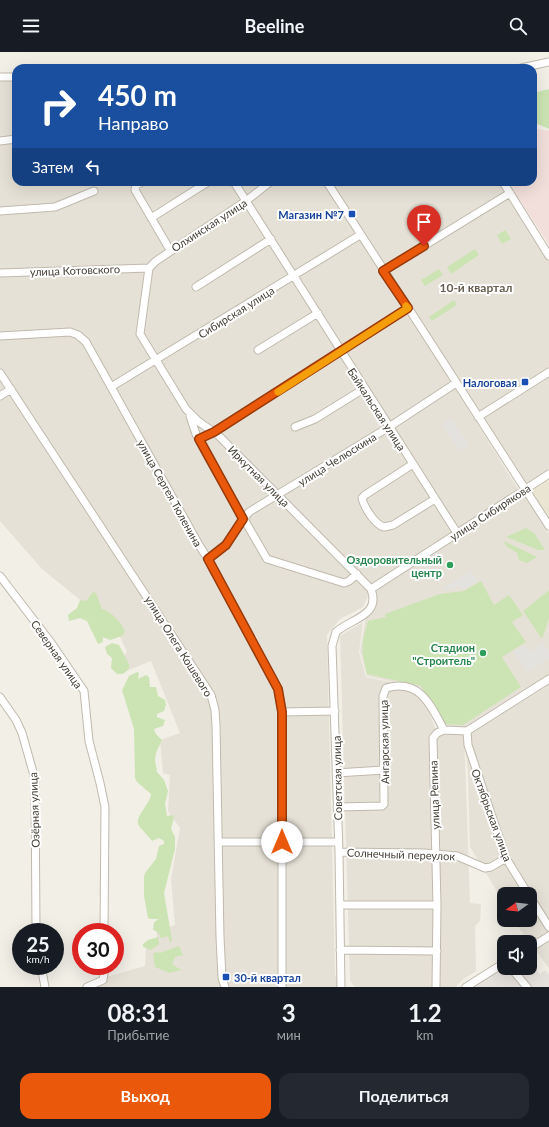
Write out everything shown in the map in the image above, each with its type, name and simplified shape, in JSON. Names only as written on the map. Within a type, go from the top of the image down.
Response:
[{"type":"street","points":[[537,64],[549,62]]},
{"type":"street","points":[[0,77],[12,77]]},
{"type":"street","points":[[0,141],[12,140]]},
{"type":"street","points":[[137,186],[135,188],[150,218],[170,250]]},
{"type":"street","points":[[150,218],[202,186]]},
{"type":"street","name":"Байкальская улица","points":[[237,186],[457,533]]},
{"type":"street","name":"Олхинская улица","points":[[149,268],[170,250],[246,201],[265,186]]},
{"type":"street","points":[[329,186],[478,417],[526,488],[549,526]]},
{"type":"street","points":[[506,186],[549,256]]},
{"type":"street","points":[[0,211],[55,206],[94,191]]},
{"type":"street","points":[[383,271],[510,193]]},
{"type":"street","name":"Сибирская улица","points":[[111,387],[155,362],[360,235]]},
{"type":"street","points":[[196,287],[271,239]]},
{"type":"street","name":"улица Котовского","points":[[0,273],[149,268]]},
{"type":"street","name":"Иркутная улица","points":[[149,268],[140,332],[155,362],[189,414],[214,432],[279,494],[371,589]]},
{"type":"street","points":[[199,439],[214,432],[408,308]]},
{"type":"street","points":[[258,350],[318,312]]},
{"type":"street","name":"улица Сергея Тюленина","points":[[0,336],[62,332],[75,334],[86,342],[172,498],[208,559],[278,689],[282,712],[282,987]]},
{"type":"street","name":"улица Олега Кошевого","points":[[0,372],[211,695],[215,710],[216,725],[220,937],[222,978],[225,987]]},
{"type":"street","points":[[478,417],[549,372]]},
{"type":"street","name":"улица Челюскина","points":[[208,559],[226,545],[249,512],[456,383]]},
{"type":"street","points":[[295,427],[319,417],[365,388]]},
{"type":"street","points":[[0,396],[11,389]]},
{"type":"street","points":[[189,414],[199,439],[243,519],[268,560],[344,582],[349,581],[357,574]]},
{"type":"street","points":[[413,464],[365,495],[362,498],[363,502],[378,524],[386,527],[393,525],[435,499]]},
{"type":"street","name":"улица Сибирякова","points":[[371,589],[549,474]]},
{"type":"street","name":"Северная улица","points":[[0,576],[52,644],[84,691],[92,759],[100,782],[105,807],[104,923]]},
{"type":"street","name":"Советская улица","points":[[340,987],[339,852],[332,646],[334,635],[340,629],[368,612],[374,601],[371,589]]},
{"type":"street","points":[[444,730],[467,731],[549,679]]},
{"type":"street","name":"Ангарская улица","points":[[337,807],[384,805],[383,696],[386,688],[404,687],[422,694],[444,730]]},
{"type":"street","name":"Озёрная улица","points":[[0,697],[16,720],[22,733],[35,779],[36,923]]},
{"type":"street","points":[[282,712],[335,711]]},
{"type":"street","name":"улица Репина","points":[[436,987],[438,905],[433,740],[435,734],[444,730]]},
{"type":"street","name":"Октябрьская улица","points":[[467,731],[468,745],[506,858],[524,887]]},
{"type":"street","points":[[336,772],[384,770]]},
{"type":"street","points":[[219,842],[338,842]]},
{"type":"street","name":"Солнечный переулок","points":[[339,852],[436,854],[458,856],[486,868],[491,867],[506,858]]},
{"type":"street","points":[[340,905],[438,905]]},
{"type":"street","points":[[537,908],[549,927]]},
{"type":"street","points":[[537,944],[549,936]]},
{"type":"street","points":[[340,950],[437,950]]},
{"type":"street","points":[[466,987],[497,967]]},
{"type":"street","points":[[43,975],[45,987]]},
{"type":"street","points":[[86,987],[103,980],[104,975]]},
{"type":"street","points":[[517,975],[527,987]]},
{"type":"shaded area","points":[[12,80],[12,186],[505,186],[549,258],[549,370],[478,417],[367,246],[518,489],[492,505],[495,509],[524,494],[549,534],[549,936],[537,942],[537,935],[524,935],[518,927],[537,927],[537,887],[497,887],[497,891],[470,847],[468,775],[464,731],[470,903],[481,904],[480,921],[475,926],[476,971],[462,980],[456,987],[355,987],[350,981],[340,636],[363,622],[359,652],[366,677],[420,688],[435,728],[443,727],[421,688],[367,676],[360,651],[371,589],[363,607],[340,619],[327,635],[335,975],[341,987],[90,987],[89,982],[114,975],[124,975],[124,972],[145,966],[146,946],[158,944],[156,931],[175,925],[171,879],[180,828],[168,811],[170,775],[163,773],[160,740],[180,733],[151,661],[119,674],[115,664],[127,652],[117,630],[42,569],[0,521],[0,81]]},
{"type":"shaded area","points":[[537,130],[549,131],[549,245],[511,186],[537,186]]},
{"type":"shaded area","points":[[549,376],[549,522],[485,422],[484,417]]},
{"type":"shaded area","points":[[451,418],[469,445],[460,451],[442,424]]},
{"type":"shaded area","points":[[549,479],[549,521],[530,491]]},
{"type":"shaded area","points":[[471,571],[478,581],[464,589],[460,586],[446,591],[444,587]]},
{"type":"shaded area","points":[[543,643],[549,651],[549,658],[528,672],[514,652],[525,645],[530,652]]},
{"type":"shaded area","points":[[549,937],[549,968],[537,952],[537,946]]},
{"type":"shaded area","points":[[537,970],[540,974],[545,970],[549,974],[549,987],[473,987],[497,972],[497,975],[537,975]]},
{"type":"green space","points":[[549,89],[549,129],[537,124],[537,92]]},
{"type":"green space","points":[[505,230],[511,239],[502,244],[497,235]]},
{"type":"green space","points":[[475,249],[479,255],[451,274],[447,267]]},
{"type":"green space","points":[[439,269],[443,275],[425,286],[421,280]]},
{"type":"green space","points":[[454,300],[457,305],[432,321],[429,317]]},
{"type":"green space","points":[[526,528],[534,533],[545,550],[538,550],[506,537]]},
{"type":"green space","points":[[504,541],[537,557],[527,563],[519,560],[517,553],[506,546]]},
{"type":"green space","name":"Стадион \"Строитель\"","points":[[481,581],[494,605],[509,595],[523,615],[512,622],[526,642],[502,657],[521,687],[463,725],[442,724],[421,686],[367,674],[363,642],[368,621],[386,617],[385,614],[440,594],[464,591]]},
{"type":"green space","points":[[549,590],[549,618],[542,639],[523,611]]},
{"type":"green space","points":[[93,592],[96,593],[102,609],[116,618],[122,625],[125,632],[122,636],[110,640],[103,637],[103,642],[98,644],[87,621],[80,618],[69,621],[68,615],[77,608],[80,600],[86,601]]},
{"type":"green space","points":[[112,643],[119,645],[129,664],[129,669],[123,674],[117,674],[111,668],[112,658],[107,654],[105,647]]},
{"type":"green space","points":[[137,672],[139,673],[138,679],[146,675],[149,677],[150,687],[156,687],[158,696],[165,700],[166,705],[164,711],[157,714],[157,717],[165,720],[163,726],[154,729],[156,734],[162,740],[156,753],[155,760],[157,772],[164,780],[168,791],[165,804],[167,816],[172,815],[174,817],[171,829],[175,837],[175,849],[164,893],[172,940],[170,943],[168,936],[161,938],[158,932],[153,930],[154,922],[159,919],[148,918],[144,896],[145,873],[156,859],[159,846],[164,844],[164,841],[159,838],[152,841],[139,826],[138,822],[138,819],[151,794],[137,782],[135,778],[134,729],[122,690],[129,676]]},
{"type":"green space","points":[[158,937],[159,944],[151,950],[143,947],[143,944],[148,940]]},
{"type":"green space","points":[[179,946],[183,955],[175,957],[172,964],[181,970],[170,973],[155,967],[153,954]]},
{"type":"slow traffic","points":[[278,392],[408,308],[406,306]]},
{"type":"place","name":"Магазин №7","points":[[352,214]]},
{"type":"place","name":"Налоговая","points":[[525,382]]},
{"type":"place","name":"Оздоровительный центр","points":[[450,565]]},
{"type":"place","name":"Стадион \"Строитель\"","points":[[483,653]]},
{"type":"place","name":"30-й квартал","points":[[226,977]]},
{"type":"district","name":"10-й квартал","points":[[476,287]]},
{"type":"route","points":[[282,842],[282,712],[280,697],[278,689],[208,559],[219,552],[226,545],[243,519],[208,458],[199,439],[214,432],[408,308],[383,271],[424,246]]}]
